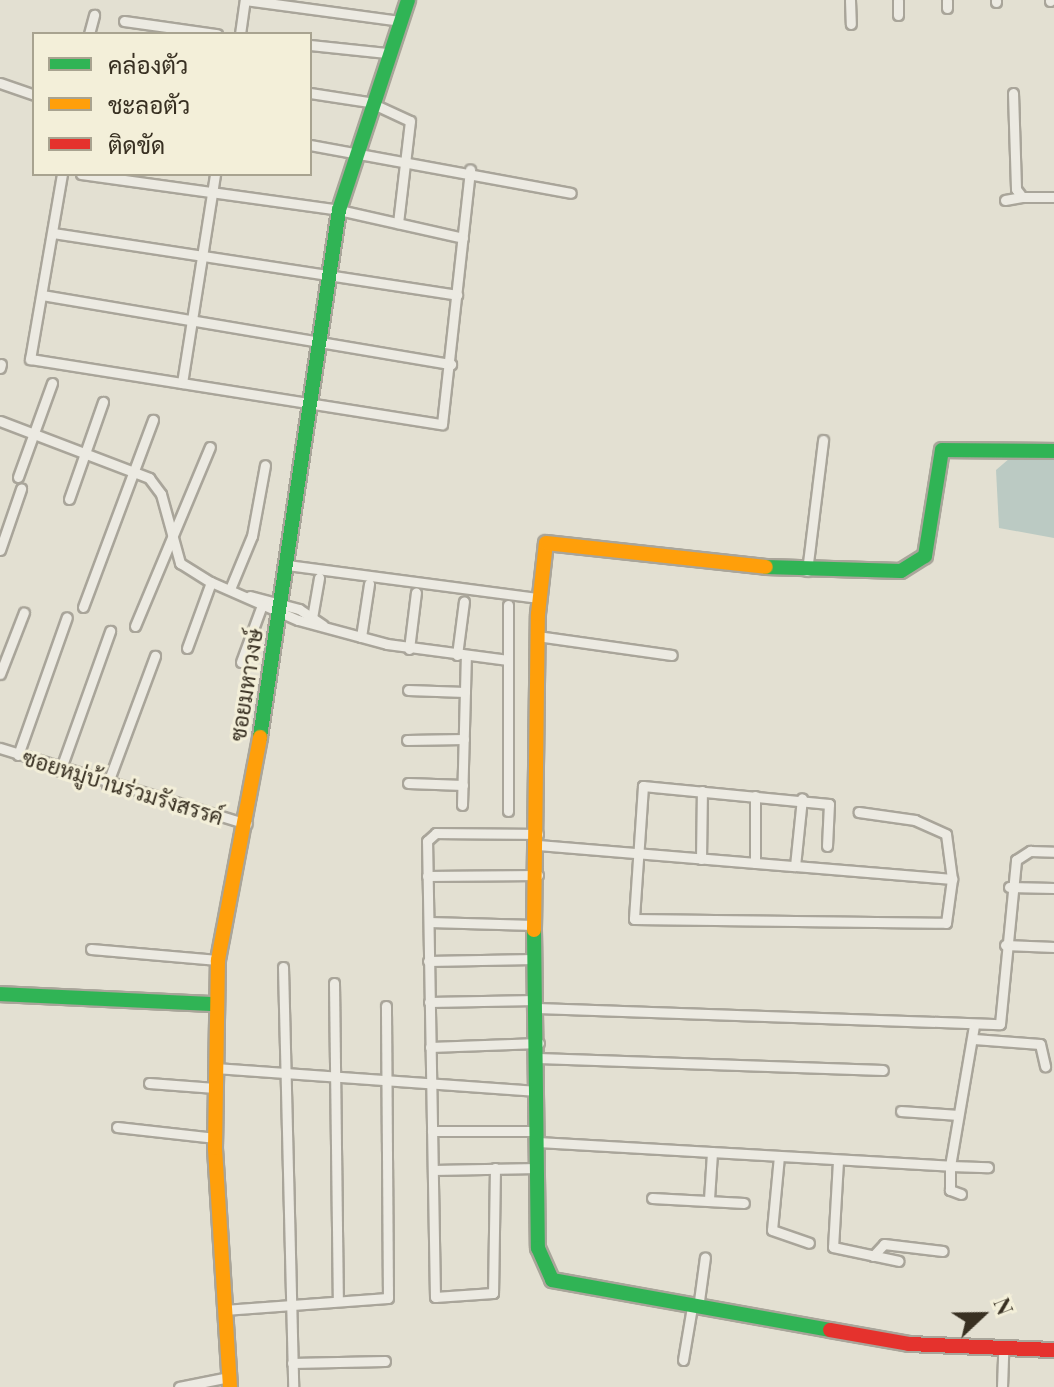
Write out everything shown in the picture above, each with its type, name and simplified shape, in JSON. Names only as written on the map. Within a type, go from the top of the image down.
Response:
[{"type":"street","points":[[240,32],[245,0],[400,21]]},
{"type":"street","name":"ซอยมหาวงษ์","points":[[230,1382],[215,1138],[218,960],[247,824],[339,210],[369,102],[408,0]]},
{"type":"street","points":[[850,0],[851,24]]},
{"type":"street","points":[[898,0],[898,15]]},
{"type":"street","points":[[90,32],[94,15]]},
{"type":"street","points":[[124,21],[203,32]]},
{"type":"street","points":[[312,45],[387,53]]},
{"type":"street","points":[[0,83],[32,94]]},
{"type":"street","points":[[312,93],[369,102],[410,121],[398,223]]},
{"type":"street","points":[[1013,93],[1022,197]]},
{"type":"street","points":[[312,145],[405,163],[470,170],[571,193]]},
{"type":"street","points":[[62,176],[30,359],[445,423],[470,170]]},
{"type":"street","points":[[92,176],[211,197],[339,210],[463,238]]},
{"type":"street","points":[[182,383],[215,176]]},
{"type":"street","points":[[1005,200],[1054,197]]},
{"type":"street","points":[[53,233],[330,279],[457,295]]},
{"type":"street","points":[[42,295],[451,364]]},
{"type":"street","points":[[18,477],[52,383]]},
{"type":"street","points":[[69,499],[103,402]]},
{"type":"street","points":[[83,607],[153,420]]},
{"type":"street","points":[[0,421],[134,471],[161,494],[170,541],[180,563],[211,582],[361,637],[409,649],[508,660]]},
{"type":"street","points":[[807,571],[823,440]]},
{"type":"street","points":[[135,626],[210,447]]},
{"type":"street","points":[[1054,451],[942,450],[922,560],[901,571],[807,571],[546,543],[537,636],[538,875],[534,925],[538,1051],[538,1248],[552,1280],[909,1344],[1054,1350]]},
{"type":"street","points":[[230,589],[252,536],[265,465]]},
{"type":"street","points":[[1,546],[21,489]]},
{"type":"street","points":[[287,565],[539,598]]},
{"type":"street","points":[[312,620],[319,578]]},
{"type":"street","points":[[187,648],[211,582]]},
{"type":"street","points":[[361,637],[369,584]]},
{"type":"street","points":[[409,649],[416,592]]},
{"type":"street","points":[[247,596],[262,605],[281,608]]},
{"type":"street","points":[[462,805],[464,601]]},
{"type":"street","points":[[241,662],[262,605]]},
{"type":"street","points":[[508,605],[508,811]]},
{"type":"street","points":[[0,674],[24,612]]},
{"type":"street","points":[[18,755],[67,617]]},
{"type":"street","points":[[60,771],[110,631]]},
{"type":"street","points":[[537,636],[672,655]]},
{"type":"street","points":[[107,785],[155,656]]},
{"type":"street","points":[[408,690],[465,692]]},
{"type":"street","points":[[407,740],[464,739]]},
{"type":"street","name":"ซอยหมู่บ้านร่วมรังสรรค์","points":[[0,748],[60,771],[247,824]]},
{"type":"street","points":[[408,783],[463,785]]},
{"type":"street","points":[[827,846],[832,807],[802,798],[642,787],[637,853],[637,923],[942,925],[950,916],[952,879],[943,830],[859,812]]},
{"type":"street","points":[[701,859],[702,791]]},
{"type":"street","points":[[755,796],[755,863]]},
{"type":"street","points":[[795,866],[802,798]]},
{"type":"street","points":[[495,1168],[494,1292],[439,1298],[427,876],[427,841],[436,833],[538,839],[637,853],[952,879]]},
{"type":"street","points":[[429,1002],[536,1004],[974,1026],[1000,1024],[1009,887],[1021,854],[1054,852]]},
{"type":"street","points":[[427,876],[538,875]]},
{"type":"street","points":[[1009,887],[1054,888]]},
{"type":"street","points":[[429,922],[534,925]]},
{"type":"street","points":[[1005,945],[1054,947]]},
{"type":"street","points":[[91,949],[218,960]]},
{"type":"street","points":[[428,961],[534,959]]},
{"type":"street","points":[[283,967],[287,1303],[293,1387]]},
{"type":"street","points":[[334,983],[338,1299]]},
{"type":"street","points":[[0,994],[215,1004]]},
{"type":"street","points":[[224,1310],[388,1297],[386,1006]]},
{"type":"street","points":[[961,1194],[950,1190],[950,1166],[974,1026]]},
{"type":"street","points":[[974,1039],[1040,1044],[1045,1066]]},
{"type":"street","points":[[430,1047],[883,1070]]},
{"type":"street","points":[[215,1068],[431,1086],[537,1091]]},
{"type":"street","points":[[149,1083],[215,1088]]},
{"type":"street","points":[[901,1111],[958,1115]]},
{"type":"street","points":[[117,1127],[215,1138]]},
{"type":"street","points":[[432,1131],[838,1161],[988,1167]]},
{"type":"street","points":[[709,1199],[712,1152]]},
{"type":"street","points":[[779,1156],[772,1230],[809,1243]]},
{"type":"street","points":[[838,1161],[833,1247],[899,1261]]},
{"type":"street","points":[[433,1170],[538,1168]]},
{"type":"street","points":[[652,1198],[744,1203]]},
{"type":"street","points":[[873,1256],[884,1244],[943,1251]]},
{"type":"street","points":[[683,1360],[705,1257]]},
{"type":"street","points":[[1002,1387],[1003,1349]]},
{"type":"street","points":[[292,1363],[385,1361]]},
{"type":"street","points":[[179,1387],[230,1382]]},
{"type":"shaded area","points":[[1054,454],[1054,538],[999,528],[996,470],[1010,458]]},
{"type":"traffic: fast","points":[[260,737],[339,210],[408,0]]},
{"type":"traffic: fast","points":[[766,567],[901,571],[925,556],[942,450],[1054,451]]},
{"type":"traffic: fast","points":[[534,930],[538,1248],[552,1280],[830,1330]]},
{"type":"traffic: fast","points":[[0,994],[215,1004]]},
{"type":"traffic: slow","points":[[534,930],[538,614],[546,543],[766,567]]},
{"type":"traffic: slow","points":[[230,1387],[215,1148],[218,960],[260,737]]},
{"type":"traffic: jam","points":[[830,1330],[909,1344],[1054,1350]]}]
